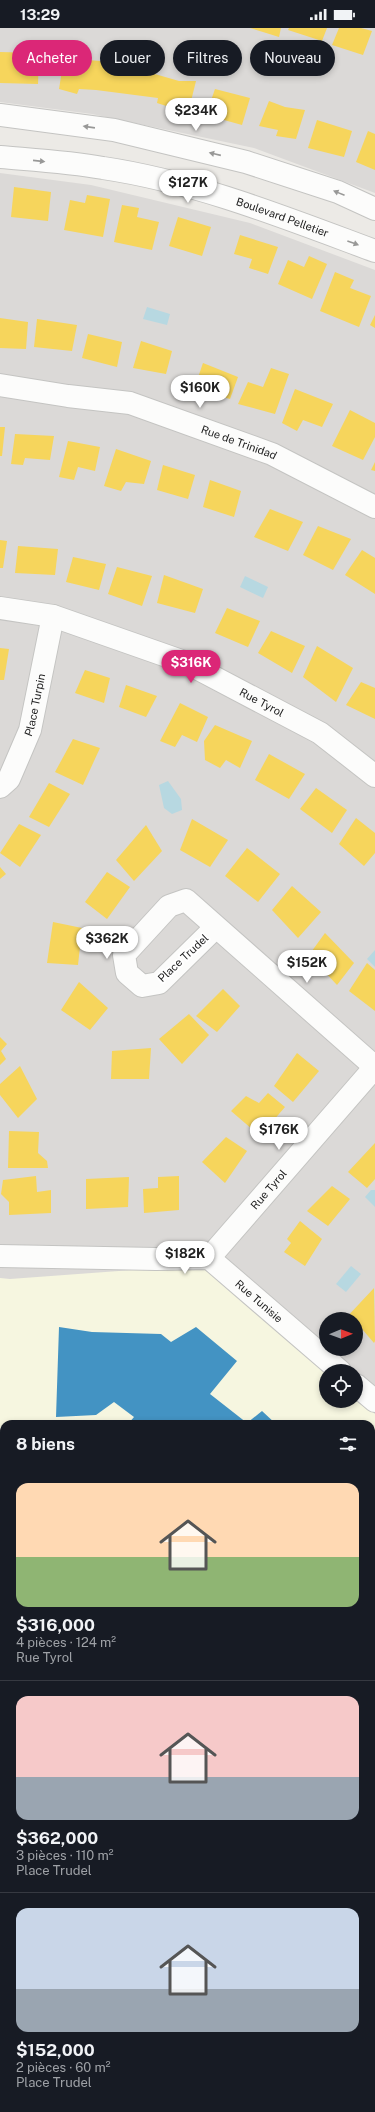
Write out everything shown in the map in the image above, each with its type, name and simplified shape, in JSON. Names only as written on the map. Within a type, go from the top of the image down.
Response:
[{"type":"street","points":[[0,115],[114,130],[246,162],[338,192],[375,209]]},
{"type":"street","name":"Boulevard Pelletier","points":[[0,157],[103,168],[165,181],[234,199],[375,251]]},
{"type":"street","name":"Rue de Trinidad","points":[[0,385],[68,396],[130,402],[272,454],[375,506]]},
{"type":"street","name":"Rue Tyrol","points":[[0,608],[52,616],[187,663],[320,733],[375,776]]},
{"type":"street","name":"Place Turpin","points":[[0,787],[9,779],[30,730],[52,616]]},
{"type":"street","name":"Place Trudel","points":[[216,927],[375,1067]]},
{"type":"street","name":"Rue Tyrol","points":[[209,1258],[375,1067]]},
{"type":"street","points":[[0,1256],[156,1259],[209,1258]]},
{"type":"street","name":"Rue Tunisie","points":[[209,1258],[332,1364]]},
{"type":"street","points":[[363,1391],[374,1400]]},
{"type":"shaded area","points":[[0,28],[375,28],[375,193],[254,148],[92,114],[0,102]]},
{"type":"shaded area","points":[[0,173],[91,185],[250,223],[375,270],[375,1420],[0,1420]]},
{"type":"shaded area","points":[[214,1264],[319,1364],[319,1408],[363,1408],[363,1403],[375,1414],[375,1420],[0,1420],[0,1278],[10,1279]]},
{"type":"water","points":[[147,307],[170,314],[167,325],[143,319]]},
{"type":"water","points":[[245,576],[268,587],[263,598],[240,587]]},
{"type":"water","points":[[168,781],[181,799],[182,810],[172,814],[164,808],[159,785]]},
{"type":"water","points":[[375,950],[375,967],[367,959]]},
{"type":"water","points":[[371,1190],[375,1190],[375,1207],[365,1197]]},
{"type":"water","points":[[351,1266],[361,1274],[346,1292],[336,1284]]},
{"type":"building: Logements","points":[[250,28],[281,28],[279,37]]},
{"type":"building: Logements","points":[[289,28],[327,28],[322,40],[288,30]]},
{"type":"building: Logements","points":[[339,28],[361,28],[372,31],[363,55],[335,46],[334,40]]},
{"type":"building: Logements","points":[[0,52],[12,52],[12,76],[38,76],[38,84],[0,83]]},
{"type":"building: Logements","points":[[92,60],[100,61],[100,76],[162,76],[179,81],[196,81],[188,113],[157,103],[158,98],[79,89],[77,94],[59,89],[61,76],[92,76]]},
{"type":"building: Logements","points":[[215,89],[250,98],[242,125],[206,115]]},
{"type":"building: Logements","points":[[269,101],[285,107],[305,110],[296,139],[276,136],[278,130],[259,126]]},
{"type":"building: Logements","points":[[317,120],[352,131],[344,157],[308,148]]},
{"type":"building: Logements","points":[[368,131],[375,134],[375,170],[356,162]]},
{"type":"building: Logements","points":[[14,187],[51,192],[48,221],[11,217]]},
{"type":"building: Logements","points":[[87,195],[110,199],[103,237],[64,230],[70,200],[85,203]]},
{"type":"building: Logements","points":[[122,205],[139,208],[137,217],[159,222],[152,250],[114,242]]},
{"type":"building: Logements","points":[[178,217],[211,227],[202,256],[169,246]]},
{"type":"building: Logements","points":[[240,235],[278,247],[268,274],[249,268],[252,259],[234,254]]},
{"type":"building: Logements","points":[[309,256],[327,264],[312,299],[278,284],[288,260],[304,267]]},
{"type":"building: Logements","points":[[335,272],[354,280],[350,288],[371,296],[359,327],[320,311]]},
{"type":"building: Logements","points":[[375,315],[375,328],[370,325]]},
{"type":"building: Logements","points":[[0,318],[28,322],[26,349],[0,348]]},
{"type":"building: Logements","points":[[37,319],[77,325],[72,351],[34,347]]},
{"type":"building: Logements","points":[[88,334],[122,342],[117,367],[82,358]]},
{"type":"building: Logements","points":[[141,341],[172,351],[166,374],[133,368]]},
{"type":"building: Logements","points":[[203,363],[238,377],[230,399],[194,389]]},
{"type":"building: Logements","points":[[271,368],[289,374],[275,414],[238,404],[248,382],[263,387]]},
{"type":"building: Logements","points":[[295,389],[333,404],[322,427],[303,420],[297,431],[282,423]]},
{"type":"building: Logements","points":[[350,410],[375,423],[375,437],[363,460],[332,446]]},
{"type":"building: Logements","points":[[0,427],[5,427],[2,456],[0,456]]},
{"type":"building: Logements","points":[[15,434],[54,436],[50,460],[25,458],[23,465],[11,464]]},
{"type":"building: Logements","points":[[68,441],[100,447],[95,471],[78,467],[74,480],[59,477]]},
{"type":"building: Logements","points":[[116,449],[151,461],[144,484],[126,482],[121,491],[104,486]]},
{"type":"building: Logements","points":[[375,462],[375,471],[371,470]]},
{"type":"building: Logements","points":[[163,465],[195,475],[188,499],[157,490]]},
{"type":"building: Logements","points":[[210,480],[241,491],[234,517],[203,507]]},
{"type":"building: Logements","points":[[270,509],[303,522],[288,551],[254,537]]},
{"type":"building: Logements","points":[[318,526],[351,539],[333,570],[303,555]]},
{"type":"building: Logements","points":[[0,540],[7,541],[3,568],[0,568]]},
{"type":"building: Logements","points":[[18,546],[58,549],[55,575],[15,573]]},
{"type":"building: Logements","points":[[362,550],[375,558],[375,594],[345,575]]},
{"type":"building: Logements","points":[[73,557],[106,564],[99,590],[66,582]]},
{"type":"building: Logements","points":[[117,567],[152,576],[142,606],[108,594]]},
{"type":"building: Logements","points":[[164,575],[203,589],[195,613],[157,603]]},
{"type":"building: Logements","points":[[227,608],[260,621],[248,647],[215,633]]},
{"type":"building: Logements","points":[[271,631],[305,646],[292,673],[258,653]]},
{"type":"building: Logements","points":[[317,646],[353,668],[336,702],[303,677]]},
{"type":"building: Logements","points":[[0,648],[9,649],[4,680],[0,680]]},
{"type":"building: Logements","points":[[85,670],[110,678],[104,703],[75,693]]},
{"type":"building: Logements","points":[[361,682],[375,688],[375,719],[346,705]]},
{"type":"building: Logements","points":[[126,685],[157,696],[146,717],[119,707]]},
{"type":"building: Logements","points":[[180,703],[208,717],[197,742],[182,735],[175,747],[160,741]]},
{"type":"building: Logements","points":[[215,725],[252,741],[240,768],[226,760],[220,768],[205,760],[204,741]]},
{"type":"building: Logements","points":[[73,739],[100,748],[83,785],[55,772]]},
{"type":"building: Logements","points":[[269,754],[305,774],[289,799],[255,780]]},
{"type":"building: Logements","points":[[49,783],[70,794],[49,827],[29,817]]},
{"type":"building: Logements","points":[[316,788],[347,810],[332,833],[300,809]]},
{"type":"building: Logements","points":[[356,818],[375,833],[375,853],[364,866],[339,844]]},
{"type":"building: Logements","points":[[192,819],[228,840],[210,867],[180,850]]},
{"type":"building: Logements","points":[[19,824],[41,835],[20,867],[0,853]]},
{"type":"building: Logements","points":[[146,825],[162,851],[134,881],[116,860]]},
{"type":"building: Logements","points":[[247,848],[280,874],[258,902],[225,876]]},
{"type":"building: Logements","points":[[0,867],[6,874],[0,879]]},
{"type":"building: Logements","points":[[107,872],[130,887],[107,919],[85,902]]},
{"type":"building: Logements","points":[[292,886],[321,912],[298,938],[272,910]]},
{"type":"building: Logements","points":[[53,922],[82,928],[78,965],[47,963]]},
{"type":"building: Logements","points":[[325,933],[354,963],[337,985],[309,955]]},
{"type":"building: Logements","points":[[367,963],[375,970],[375,1011],[349,991]]},
{"type":"building: Logements","points":[[79,982],[108,1008],[90,1030],[61,1010]]},
{"type":"building: Logements","points":[[223,989],[240,1006],[217,1032],[196,1016]]},
{"type":"building: Logements","points":[[189,1014],[209,1035],[182,1064],[159,1039]]},
{"type":"building: Logements","points":[[0,1037],[7,1044],[1,1051],[6,1059],[0,1065]]},
{"type":"building: Logements","points":[[151,1048],[149,1079],[111,1079],[112,1051]]},
{"type":"building: Logements","points":[[297,1053],[319,1071],[293,1102],[274,1086]]},
{"type":"building: Logements","points":[[20,1066],[37,1099],[18,1118],[0,1095],[0,1084]]},
{"type":"building: Logements","points":[[268,1093],[285,1107],[260,1136],[231,1111],[246,1096],[259,1103]]},
{"type":"building: Logements","points":[[9,1131],[39,1132],[38,1153],[47,1161],[48,1168],[8,1168]]},
{"type":"building: Logements","points":[[226,1137],[247,1151],[225,1183],[202,1162]]},
{"type":"building: Logements","points":[[375,1143],[375,1179],[367,1188],[348,1172]]},
{"type":"building: Logements","points":[[36,1176],[37,1192],[51,1190],[51,1213],[9,1215],[9,1202],[1,1194],[3,1180]]},
{"type":"building: Logements","points":[[179,1176],[179,1210],[144,1213],[143,1189],[158,1188],[158,1177]]},
{"type":"building: Logements","points":[[129,1177],[128,1207],[86,1209],[86,1179]]},
{"type":"building: Logements","points":[[332,1186],[350,1199],[328,1226],[307,1211]]},
{"type":"building: Logements","points":[[300,1221],[322,1239],[305,1266],[284,1252],[291,1243],[287,1239]]},
{"type":"building: Logements","points":[[374,1288],[374,1343],[363,1330],[363,1312],[352,1312]]},
{"type":"building: Écoles","points":[[59,1327],[92,1332],[161,1334],[171,1342],[196,1327],[237,1361],[210,1394],[243,1420],[131,1420],[134,1417],[114,1402],[96,1415],[56,1417]]},
{"type":"building: Écoles","points":[[262,1411],[272,1420],[251,1420]]}]
